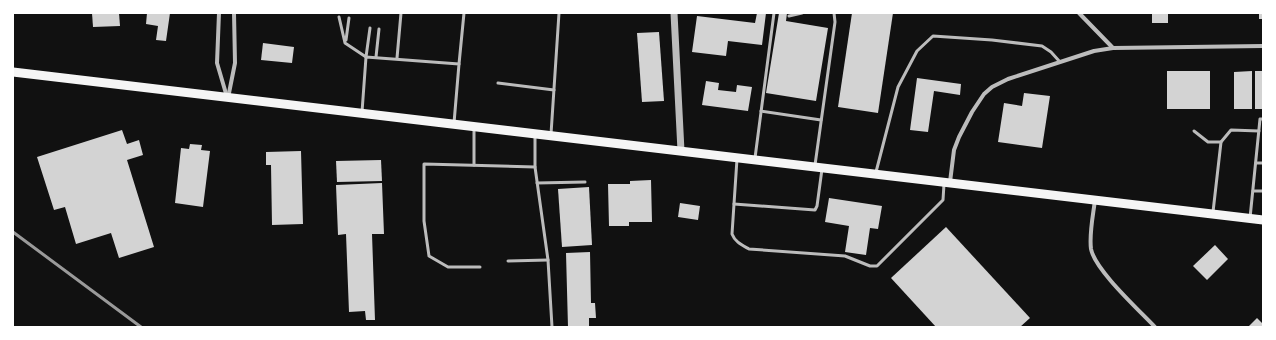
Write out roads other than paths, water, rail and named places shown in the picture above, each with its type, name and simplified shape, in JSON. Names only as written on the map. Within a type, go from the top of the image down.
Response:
[{"type":"main road","points":[[13,72],[1263,220]]},
{"type":"street","points":[[219,13],[217,63],[227,98]]},
{"type":"street","points":[[227,98],[235,64],[234,13]]},
{"type":"street","points":[[674,13],[681,151]]},
{"type":"street","points":[[1079,13],[1113,48]]},
{"type":"street","points":[[947,182],[954,150],[959,137],[972,112],[984,94],[998,83],[1094,51],[1113,48],[1263,46]]},
{"type":"street","points":[[1095,200],[1091,239],[1091,250],[1095,260],[1106,275],[1155,327]]},
{"type":"lane","points":[[397,58],[401,13]]},
{"type":"lane","points":[[454,124],[464,13]]},
{"type":"lane","points":[[550,136],[559,13]]},
{"type":"lane","points":[[755,159],[774,13]]},
{"type":"lane","points":[[789,16],[802,13]]},
{"type":"lane","points":[[734,204],[814,210],[817,206],[822,120],[835,22],[834,13]]},
{"type":"lane","points":[[339,17],[345,43],[366,57],[397,58],[459,64]]},
{"type":"lane","points":[[345,43],[349,18]]},
{"type":"lane","points":[[362,114],[366,57],[370,28]]},
{"type":"lane","points":[[376,57],[379,29]]},
{"type":"lane","points":[[875,174],[898,87],[917,51],[933,36],[992,40],[1042,46],[1051,52],[1060,62]]},
{"type":"lane","points":[[498,83],[554,90]]},
{"type":"lane","points":[[761,111],[822,120]]},
{"type":"lane","points":[[1250,218],[1260,119],[1263,119]]},
{"type":"lane","points":[[474,127],[474,165]]},
{"type":"lane","points":[[1213,214],[1220,142],[1231,130],[1259,130]]},
{"type":"lane","points":[[1194,131],[1208,142],[1220,142]]},
{"type":"lane","points":[[535,134],[535,167],[548,260],[552,327]]},
{"type":"lane","points":[[737,157],[732,234],[738,243],[749,249],[844,256],[870,266],[876,266],[943,200],[947,182]]},
{"type":"lane","points":[[1256,164],[1263,163]]},
{"type":"lane","points":[[480,267],[448,267],[429,256],[424,221],[424,164],[535,167]]},
{"type":"lane","points":[[537,183],[585,182]]},
{"type":"lane","points":[[1253,190],[1263,191]]},
{"type":"lane","points":[[508,261],[548,260]]},
{"type":"railway","points":[[13,232],[141,327]]}]
